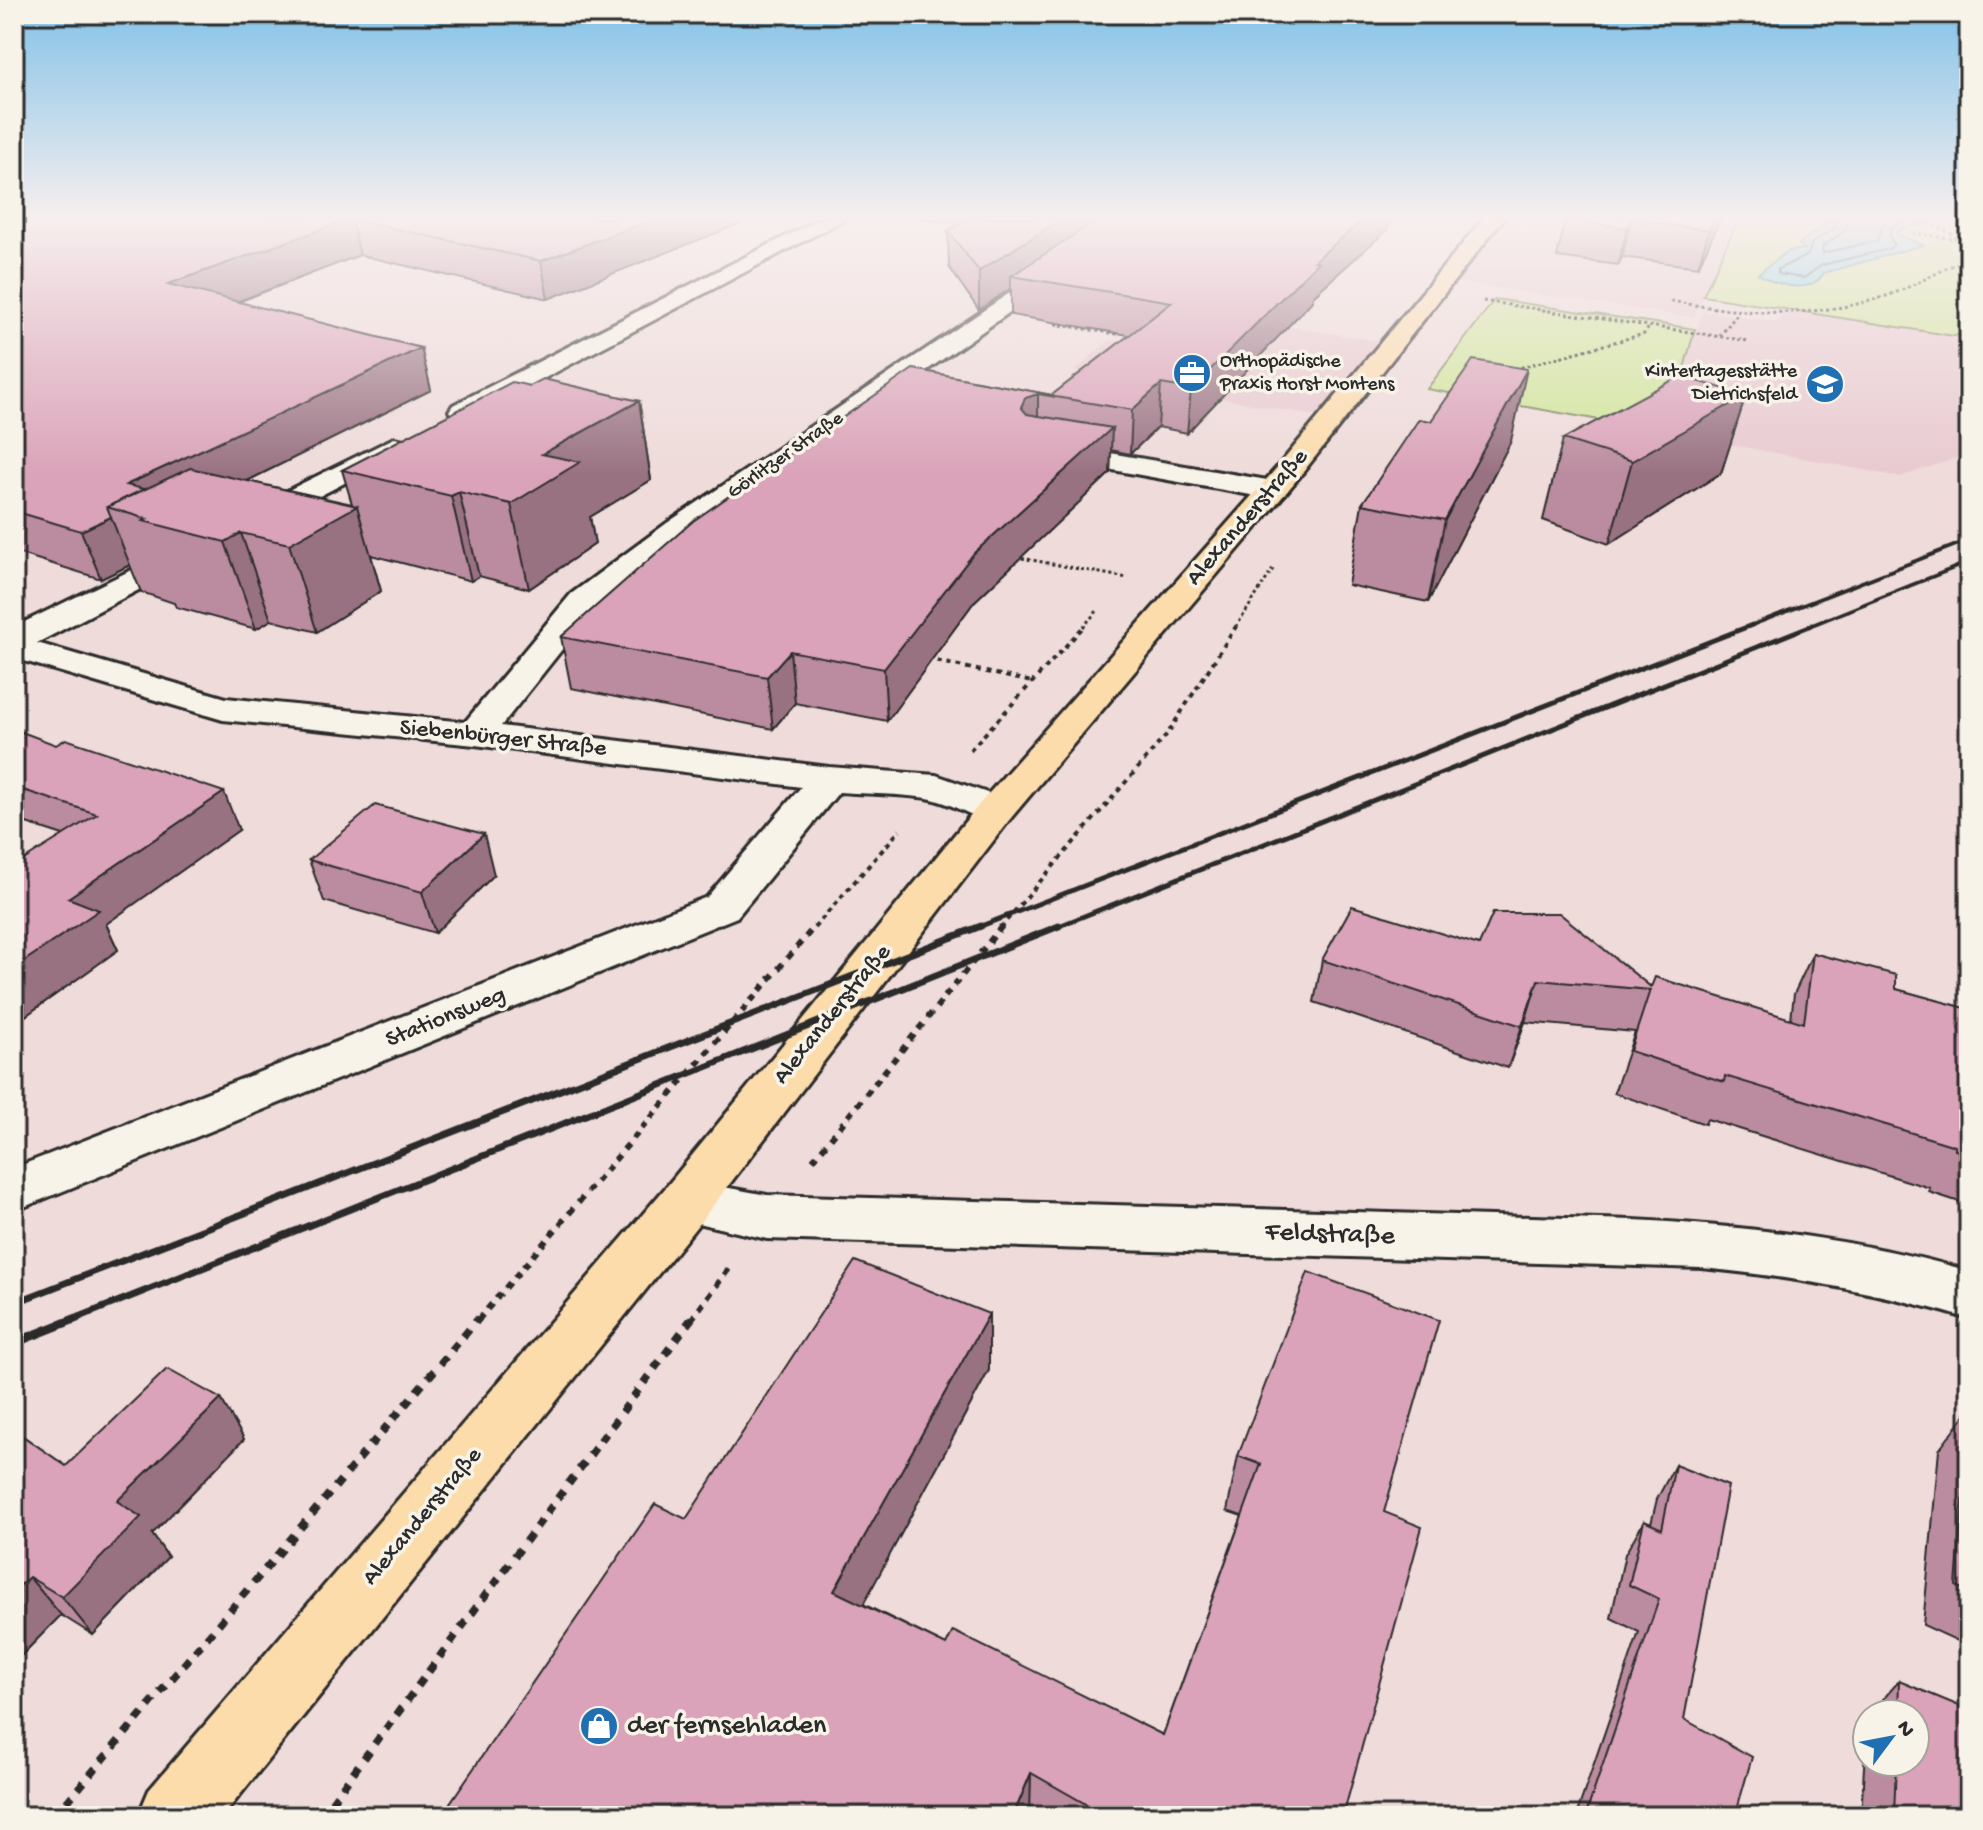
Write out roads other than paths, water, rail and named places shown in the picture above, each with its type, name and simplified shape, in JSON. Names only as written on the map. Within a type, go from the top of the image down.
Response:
[{"type":"main road","name":"Alexanderstraße","points":[[175,1816],[686,1201],[996,810],[1273,490],[1423,303]]},
{"type":"street","points":[[440,422],[671,303]]},
{"type":"street","name":"Görlitzer Straße","points":[[475,734],[583,601],[678,530],[1008,303]]},
{"type":"street","points":[[14,644],[411,437]]},
{"type":"street","points":[[1037,449],[1273,490]]},
{"type":"street","name":"Siebenbürger Straße","points":[[14,644],[223,709],[475,734],[829,779],[936,787],[996,810]]},
{"type":"street","name":"Stationsweg","points":[[14,1190],[722,907],[829,779]]},
{"type":"street","name":"Feldstraße","points":[[686,1201],[767,1217],[1626,1243],[1813,1255],[1932,1282],[1969,1295]]},
{"type":"railway","points":[[1747,627],[1969,540]]},
{"type":"railway","points":[[1808,627],[1969,562]]},
{"type":"railway","points":[[976,928],[1752,625]]},
{"type":"railway","points":[[1808,627],[1812,625]]},
{"type":"railway","points":[[1054,928],[1808,627]]},
{"type":"railway","points":[[14,1303],[981,926]]},
{"type":"railway","points":[[72,1320],[1059,926]]},
{"type":"railway","points":[[14,1343],[77,1318]]},
{"type":"place","name":"Orthopädische Praxis Horst Montens","points":[[1192,373]]},
{"type":"place","name":"Kintertagesstätte Dietrichsfeld","points":[[1825,384]]},
{"type":"place","name":"der fernsehladen","points":[[599,1726]]}]
